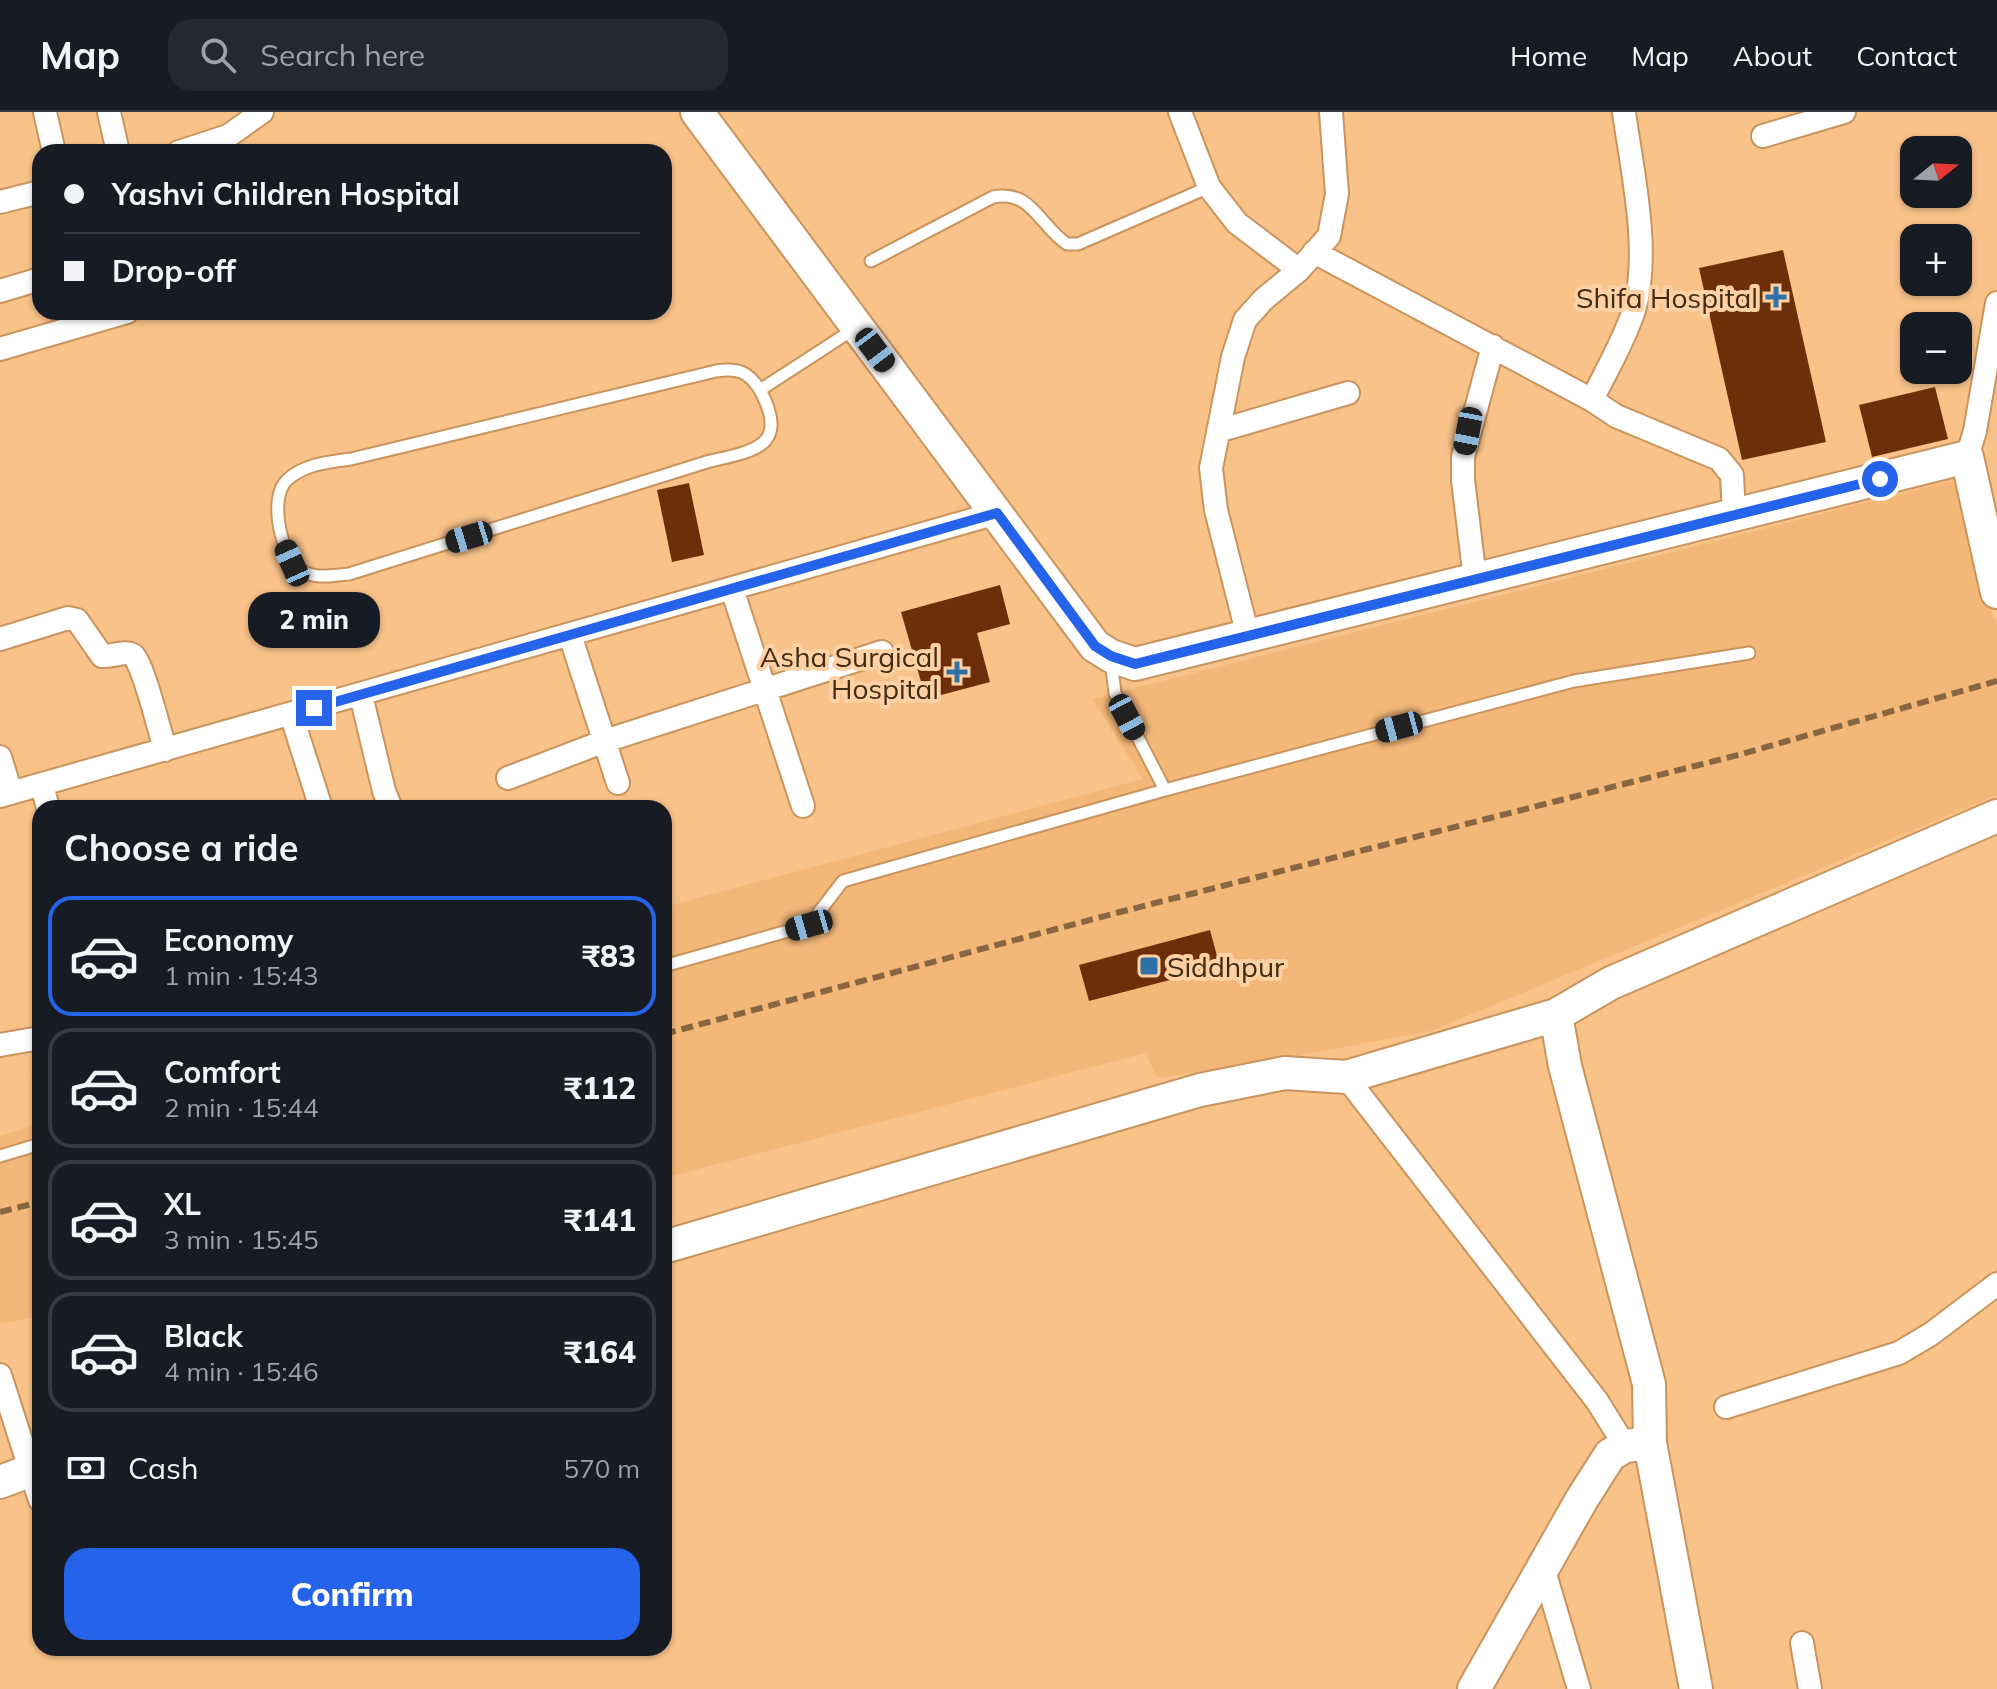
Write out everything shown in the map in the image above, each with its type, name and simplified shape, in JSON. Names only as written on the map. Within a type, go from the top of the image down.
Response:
[{"type":"street","points":[[45,112],[52,144]]},
{"type":"street","points":[[109,112],[116,144]]},
{"type":"street","points":[[697,112],[1095,646],[1111,656],[1135,664],[1967,457]]},
{"type":"street","points":[[1180,112],[1209,187],[1237,223],[1299,270]]},
{"type":"street","points":[[1248,636],[1216,510],[1211,468],[1233,357],[1245,320],[1264,299],[1299,270],[1329,236],[1337,194],[1331,112]]},
{"type":"street","points":[[1592,400],[1634,309],[1640,259],[1639,217],[1624,112]]},
{"type":"street","points":[[1763,136],[1844,112]]},
{"type":"street","points":[[207,144],[228,136],[248,116]]},
{"type":"street","points":[[0,202],[32,194]]},
{"type":"street","points":[[1314,252],[1493,346],[1616,416],[1719,459],[1732,475],[1734,515]]},
{"type":"street","points":[[0,291],[32,281]]},
{"type":"street","points":[[1997,303],[1975,431],[1967,457],[1997,592]]},
{"type":"street","points":[[0,349],[100,320]]},
{"type":"street","points":[[1475,579],[1463,457],[1493,346]]},
{"type":"street","points":[[1218,431],[1348,393]]},
{"type":"street","points":[[0,757],[6,795],[997,513]]},
{"type":"street","points":[[732,589],[803,806]]},
{"type":"street","points":[[0,639],[68,618],[77,620],[102,656],[131,654],[142,673],[165,750]]},
{"type":"street","points":[[570,635],[618,783]]},
{"type":"street","points":[[508,778],[605,741],[882,652]]},
{"type":"street","points":[[361,695],[388,800]]},
{"type":"street","points":[[291,714],[318,800]]},
{"type":"street","points":[[42,785],[46,800]]},
{"type":"street","points":[[672,1245],[1200,1090],[1285,1073],[1346,1077],[1556,1015],[1611,983],[1997,816]]},
{"type":"street","points":[[1556,1015],[1565,1066],[1649,1384],[1637,1445],[1696,1689]]},
{"type":"street","points":[[0,1045],[32,1039]]},
{"type":"street","points":[[1346,1077],[1597,1401],[1637,1445]]},
{"type":"street","points":[[1726,1407],[1899,1353],[1931,1334],[1997,1284]]},
{"type":"street","points":[[0,1375],[32,1465]]},
{"type":"street","points":[[1477,1686],[1610,1455],[1637,1445]]},
{"type":"street","points":[[0,1482],[32,1479]]},
{"type":"street","points":[[1543,1567],[1579,1689]]},
{"type":"street","points":[[1802,1643],[1810,1689]]},
{"type":"lane","points":[[871,261],[993,197],[1007,194],[1022,198],[1067,244],[1078,244],[1209,187]]},
{"type":"lane","points":[[760,390],[858,327]]},
{"type":"lane","points":[[734,368],[750,374],[760,390],[771,410],[771,428],[763,444],[751,452],[710,461],[349,574],[318,576],[303,572],[292,563],[281,539],[278,500],[284,482],[319,464],[351,459],[716,371],[734,368]]},
{"type":"lane","points":[[672,964],[809,925],[843,881],[1165,790],[1574,681],[1749,653]]},
{"type":"lane","points":[[1111,656],[1115,693],[1165,790]]},
{"type":"lane","points":[[0,1156],[32,1146]]},
{"type":"shaded area","points":[[1963,478],[1993,618],[1997,620],[1997,795],[1431,1031],[1157,1078],[1146,1053],[672,1176],[672,905],[1143,779],[1092,699]]},
{"type":"shaded area","points":[[32,1126],[32,1318],[0,1324],[0,1136]]},
{"type":"building","points":[[1783,250],[1826,442],[1742,460],[1699,268]]},
{"type":"building","points":[[1935,387],[1948,439],[1872,457],[1859,405]]},
{"type":"building","points":[[689,483],[704,555],[672,562],[657,490]]},
{"type":"building","points":[[1000,585],[1010,624],[977,633],[990,682],[926,699],[901,612]]},
{"type":"building","points":[[1210,930],[1220,967],[1089,1001],[1079,965]]},
{"type":"railway","points":[[672,1032],[1116,913],[1742,754],[1997,681]]},
{"type":"railway","points":[[0,1212],[32,1204]]},
{"type":"place","name":"Shifa Hospital","points":[[1776,297]]},
{"type":"place","name":"Asha Surgical Hospital","points":[[957,672]]},
{"type":"place","name":"Siddhpur","points":[[1149,966]]},
{"type":"route","points":[[314,708],[997,513],[1095,646],[1111,656],[1135,664],[1880,479]]}]
